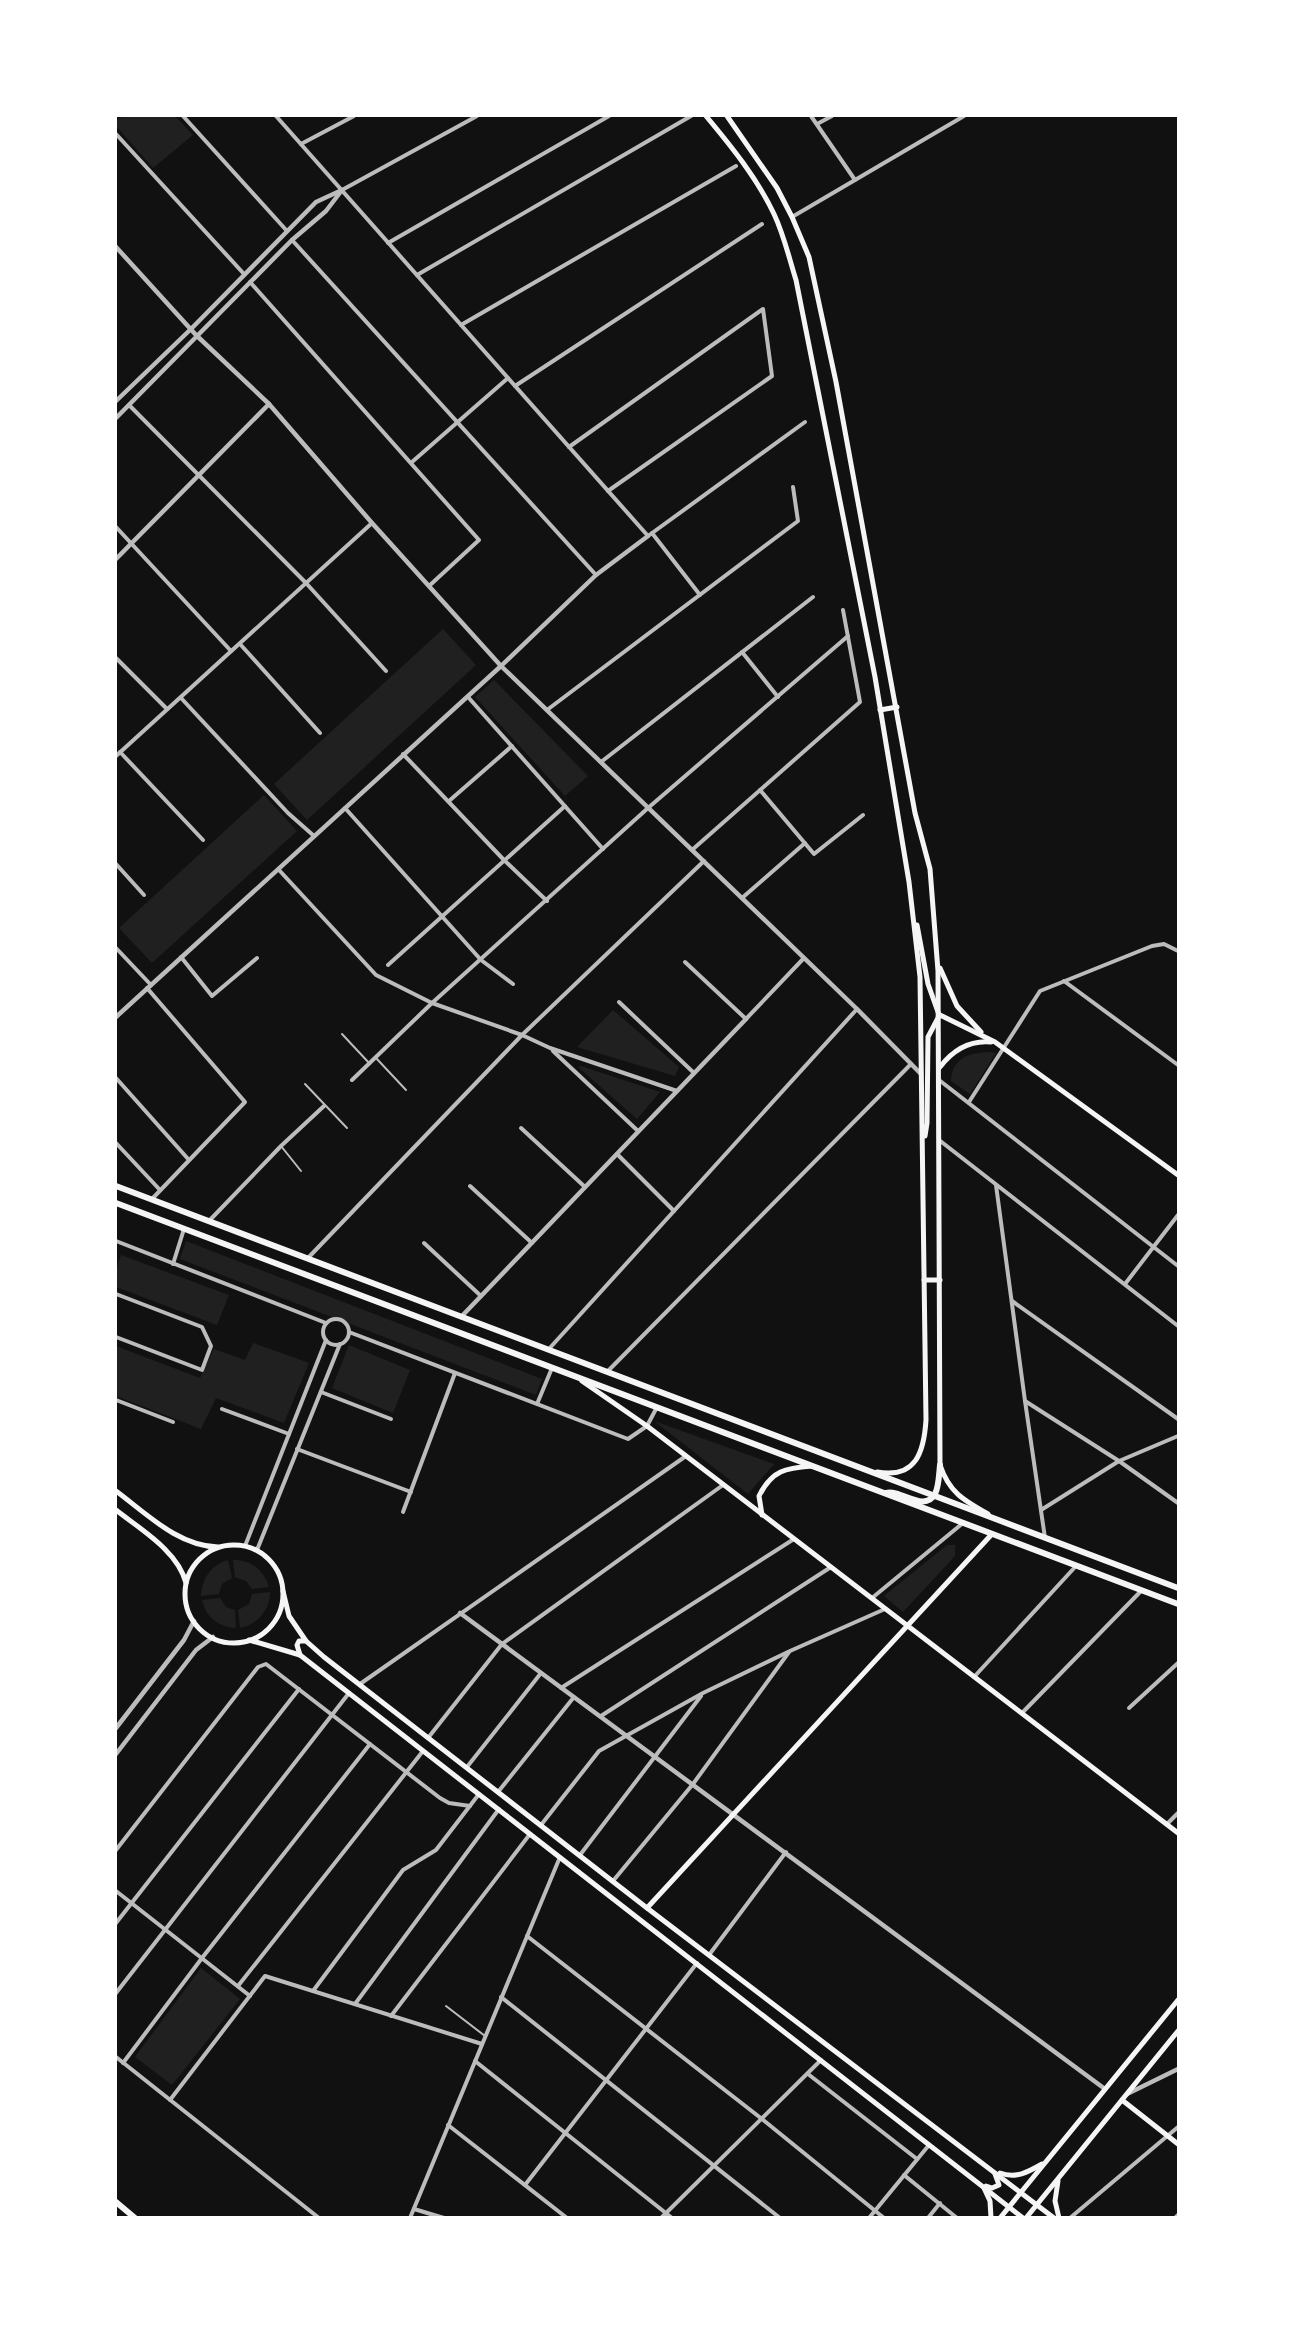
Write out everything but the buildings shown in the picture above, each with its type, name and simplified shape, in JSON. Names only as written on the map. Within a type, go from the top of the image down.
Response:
[{"type":"main road","points":[[706,116],[766,199],[786,246],[803,313],[880,710],[928,984],[940,1015],[995,1042]]},
{"type":"main road","points":[[727,116],[759,160],[792,217],[809,257],[897,707],[915,813],[930,869],[940,1015],[940,1465],[934,1496],[921,1502],[896,1493],[885,1493]]},
{"type":"main road","points":[[880,710],[897,707]]},
{"type":"main road","points":[[863,1470],[896,1473],[915,1462],[925,1442],[920,977],[909,882]]},
{"type":"main road","points":[[937,961],[957,1006],[974,1027],[1179,1175]]},
{"type":"main road","points":[[922,1148],[927,1124],[928,1036],[940,1015]]},
{"type":"main road","points":[[939,1068],[947,1058],[962,1047],[982,1041],[995,1042]]},
{"type":"main road","points":[[116,1186],[1179,1588]]},
{"type":"main road","points":[[116,1203],[1179,1604]]},
{"type":"main road","points":[[348,1291],[353,1276]]},
{"type":"main road","points":[[924,1280],[940,1280]]},
{"type":"main road","points":[[578,1378],[647,1426],[1179,1833]]},
{"type":"main road","points":[[926,1420],[940,1420]]},
{"type":"main road","points":[[940,1465],[946,1482],[954,1492],[972,1505],[1008,1524]]},
{"type":"main road","points":[[762,1515],[759,1496],[770,1480],[786,1468],[813,1466]]},
{"type":"main road","points":[[116,1491],[186,1541],[201,1547],[245,1546],[267,1557],[281,1578],[289,1616],[306,1641],[647,1908],[1054,2217]]},
{"type":"main road","points":[[116,1510],[156,1541],[183,1572],[188,1610],[202,1630],[225,1641],[249,1640],[300,1655],[1025,2217],[1179,2031]]},
{"type":"main road","points":[[647,1908],[992,1534]]},
{"type":"main road","points":[[186,1584],[198,1561],[219,1547]]},
{"type":"main road","points":[[249,1640],[261,1635],[275,1621],[282,1604],[283,1591]]},
{"type":"main road","points":[[300,1655],[297,1646],[299,1641],[306,1641]]},
{"type":"main road","points":[[739,1996],[748,1984]]},
{"type":"main road","points":[[1000,2217],[1179,2001]]},
{"type":"main road","points":[[1122,2100],[1179,2144]]},
{"type":"main road","points":[[992,2170],[1014,2176],[1029,2172],[1046,2162]]},
{"type":"main road","points":[[982,2185],[992,2188],[999,2185],[997,2176],[992,2170]]},
{"type":"main road","points":[[1058,2179],[1054,2194],[1059,2217]]},
{"type":"main road","points":[[982,2185],[990,2201],[991,2217]]},
{"type":"main road","points":[[116,2202],[135,2217]]},
{"type":"street","points":[[183,116],[287,231]]},
{"type":"street","points":[[276,116],[608,491],[650,535],[700,595]]},
{"type":"street","points":[[301,144],[354,116]]},
{"type":"street","points":[[116,401],[192,328],[316,202],[477,116]]},
{"type":"street","points":[[388,243],[609,116]]},
{"type":"street","points":[[417,275],[692,116]]},
{"type":"street","points":[[811,116],[855,180]]},
{"type":"street","points":[[817,124],[832,116]]},
{"type":"street","points":[[792,217],[964,116]]},
{"type":"street","points":[[116,134],[244,274]]},
{"type":"street","points":[[461,325],[736,165]]},
{"type":"street","points":[[117,414],[129,405],[292,240],[326,211],[342,190]]},
{"type":"street","points":[[515,386],[762,224]]},
{"type":"street","points":[[292,240],[596,575]]},
{"type":"street","points":[[116,247],[196,335],[269,404],[501,666],[805,958],[921,1074]]},
{"type":"street","points":[[250,282],[479,540],[429,586]]},
{"type":"street","points":[[569,447],[763,309],[772,376],[608,491]]},
{"type":"street","points":[[412,462],[508,378]]},
{"type":"street","points":[[116,559],[269,404]]},
{"type":"street","points":[[129,405],[306,583],[386,671]]},
{"type":"street","points":[[116,1017],[501,666],[596,575],[805,422]]},
{"type":"street","points":[[547,710],[798,521],[793,487]]},
{"type":"street","points":[[203,840],[118,754],[372,523]]},
{"type":"street","points":[[116,527],[231,651]]},
{"type":"street","points":[[601,762],[813,597]]},
{"type":"street","points":[[692,850],[860,702],[843,610]]},
{"type":"street","points":[[352,1080],[432,1003],[648,807],[848,636]]},
{"type":"street","points":[[240,644],[320,733]]},
{"type":"street","points":[[742,652],[778,697]]},
{"type":"street","points":[[116,658],[167,709]]},
{"type":"street","points":[[468,696],[603,849]]},
{"type":"street","points":[[181,698],[288,813],[314,836]]},
{"type":"street","points":[[449,801],[512,746]]},
{"type":"street","points":[[403,754],[503,859],[547,901]]},
{"type":"street","points":[[760,790],[814,854],[862,815]]},
{"type":"street","points":[[387,965],[565,806]]},
{"type":"street","points":[[345,808],[481,960],[513,984]]},
{"type":"street","points":[[742,898],[805,843]]},
{"type":"street","points":[[307,1259],[522,1035],[704,861]]},
{"type":"street","points":[[116,864],[144,895]]},
{"type":"street","points":[[279,870],[376,975],[432,1003],[522,1035],[550,1048],[677,1091]]},
{"type":"street","points":[[969,1102],[1040,991],[1152,946],[1164,944],[1179,951]]},
{"type":"street","points":[[116,948],[244,1102],[151,1200]]},
{"type":"street","points":[[181,957],[212,996],[257,958]]},
{"type":"street","points":[[461,1317],[805,958]]},
{"type":"street","points":[[685,962],[746,1019]]},
{"type":"street","points":[[1064,981],[1179,1065]]},
{"type":"street","points":[[619,1002],[694,1073]]},
{"type":"street","points":[[548,1350],[857,1009]]},
{"type":"street","points":[[550,1048],[638,1131]]},
{"type":"street","points":[[606,1372],[911,1064]]},
{"type":"street","points":[[116,1078],[189,1160]]},
{"type":"street","points":[[939,1080],[1179,1266]]},
{"type":"street","points":[[209,1221],[281,1146],[324,1106]]},
{"type":"street","points":[[521,1128],[585,1187]]},
{"type":"street","points":[[939,1140],[1179,1326]]},
{"type":"street","points":[[116,1143],[160,1190]]},
{"type":"street","points":[[617,1154],[674,1211]]},
{"type":"street","points":[[996,1185],[1046,1539]]},
{"type":"street","points":[[470,1186],[532,1243]]},
{"type":"street","points":[[1125,1284],[1179,1215]]},
{"type":"street","points":[[173,1264],[184,1229]]},
{"type":"street","points":[[116,1241],[326,1323]]},
{"type":"street","points":[[424,1243],[481,1296]]},
{"type":"street","points":[[116,1294],[202,1328],[211,1346],[202,1370],[116,1337]]},
{"type":"street","points":[[1012,1301],[1179,1419]]},
{"type":"street","points":[[333,1319],[341,1320],[347,1325],[349,1332],[346,1340],[340,1344],[332,1344],[326,1340],[323,1332],[326,1323],[333,1319]]},
{"type":"street","points":[[349,1332],[628,1439],[647,1426],[657,1407]]},
{"type":"street","points":[[245,1546],[326,1340]]},
{"type":"street","points":[[257,1550],[340,1344]]},
{"type":"street","points":[[537,1404],[552,1368]]},
{"type":"street","points":[[403,1512],[455,1373]]},
{"type":"street","points":[[321,1392],[391,1419]]},
{"type":"street","points":[[116,1400],[173,1422]]},
{"type":"street","points":[[1025,1401],[1119,1461],[1179,1503]]},
{"type":"street","points":[[222,1409],[289,1434]]},
{"type":"street","points":[[1041,1510],[1119,1461],[1179,1436]]},
{"type":"street","points":[[297,1449],[411,1492]]},
{"type":"street","points":[[360,1684],[686,1456]]},
{"type":"street","points":[[428,1737],[502,1644],[723,1485]]},
{"type":"street","points":[[872,1599],[963,1523]]},
{"type":"street","points":[[561,1688],[794,1539]]},
{"type":"street","points":[[974,1677],[1076,1566]]},
{"type":"street","points":[[601,1716],[831,1567]]},
{"type":"street","points":[[1022,1713],[1142,1590]]},
{"type":"street","points":[[541,1825],[599,1751],[703,1693],[885,1609]]},
{"type":"street","points":[[460,1614],[1105,2089]]},
{"type":"street","points":[[116,1728],[184,1640],[194,1621]]},
{"type":"street","points":[[116,1754],[196,1650],[213,1637]]},
{"type":"street","points":[[614,1881],[693,1784],[790,1651]]},
{"type":"street","points":[[1129,1708],[1179,1663]]},
{"type":"street","points":[[116,1850],[258,1667],[266,1664],[440,1798],[449,1803],[470,1806]]},
{"type":"street","points":[[467,1767],[541,1673]]},
{"type":"street","points":[[116,1923],[299,1689]]},
{"type":"street","points":[[116,1993],[349,1693]]},
{"type":"street","points":[[580,1855],[703,1693]]},
{"type":"street","points":[[498,1792],[574,1696]]},
{"type":"street","points":[[123,2062],[370,1744]]},
{"type":"street","points":[[238,1986],[423,1751]]},
{"type":"street","points":[[313,1991],[404,1870],[436,1850],[479,1794]]},
{"type":"street","points":[[354,2004],[499,1809]]},
{"type":"street","points":[[1167,1824],[1179,1814]]},
{"type":"street","points":[[391,2016],[530,1834]]},
{"type":"street","points":[[709,1954],[786,1852]]},
{"type":"street","points":[[410,2217],[560,1857]]},
{"type":"street","points":[[116,1891],[250,1996]]},
{"type":"street","points":[[527,1936],[884,2217]]},
{"type":"street","points":[[525,2185],[697,1963]]},
{"type":"street","points":[[170,2100],[266,1976],[482,2044]]},
{"type":"street","points":[[501,1997],[780,2217]]},
{"type":"street","points":[[116,2057],[319,2217]]},
{"type":"street","points":[[661,2217],[821,2060]]},
{"type":"street","points":[[475,2061],[672,2217]]},
{"type":"street","points":[[1127,2094],[1179,2068]]},
{"type":"street","points":[[808,2074],[917,2159]]},
{"type":"street","points":[[448,2125],[567,2217]]},
{"type":"street","points":[[1070,2217],[1179,2127]]},
{"type":"street","points":[[869,2217],[929,2144]]},
{"type":"street","points":[[904,2175],[957,2217]]},
{"type":"street","points":[[928,2217],[940,2203]]},
{"type":"street","points":[[414,2209],[444,2217]]},
{"type":"lane","points":[[342,1034],[370,1064]]},
{"type":"lane","points":[[376,1058],[406,1090]]},
{"type":"lane","points":[[305,1084],[348,1128]]},
{"type":"lane","points":[[281,1146],[302,1171]]},
{"type":"lane","points":[[446,2006],[485,2036]]},
{"type":"shaded area","points":[[123,116],[175,116],[193,135],[153,168],[116,126],[116,121]]},
{"type":"shaded area","points":[[443,629],[476,665],[307,820],[274,784]]},
{"type":"shaded area","points":[[494,680],[588,776],[565,796],[475,697]]},
{"type":"shaded area","points":[[264,795],[297,831],[152,963],[119,928]]},
{"type":"shaded area","points":[[613,1010],[679,1067],[675,1076],[577,1047]]},
{"type":"shaded area","points":[[988,1052],[996,1053],[970,1094],[951,1081],[954,1067],[958,1062],[967,1056]]},
{"type":"shaded area","points":[[581,1066],[660,1092],[637,1119],[578,1067]]},
{"type":"shaded area","points":[[186,1241],[542,1379],[536,1395],[180,1259]]},
{"type":"shaded area","points":[[121,1255],[229,1295],[217,1325],[116,1287],[116,1270]]},
{"type":"shaded area","points":[[253,1343],[309,1363],[284,1423],[216,1398],[201,1429],[116,1396],[116,1346],[200,1378],[214,1349],[245,1360]]},
{"type":"shaded area","points":[[349,1345],[410,1370],[393,1413],[332,1388]]},
{"type":"shaded area","points":[[654,1421],[774,1464],[748,1494]]},
{"type":"shaded area","points":[[947,1545],[955,1545],[955,1556],[903,1612],[884,1596]]},
{"type":"shaded area","points":[[228,1560],[232,1578],[222,1584],[219,1594],[201,1596],[203,1583],[208,1573],[217,1565]]},
{"type":"shaded area","points":[[233,1560],[240,1560],[256,1567],[264,1576],[269,1587],[252,1589],[246,1581],[235,1577]]},
{"type":"shaded area","points":[[270,1592],[268,1605],[262,1615],[252,1623],[240,1628],[238,1610],[249,1604],[252,1594]]},
{"type":"shaded area","points":[[220,1598],[226,1607],[235,1610],[236,1628],[218,1623],[206,1611],[202,1600]]},
{"type":"shaded area","points":[[201,1968],[240,1999],[172,2085],[135,2057]]}]
